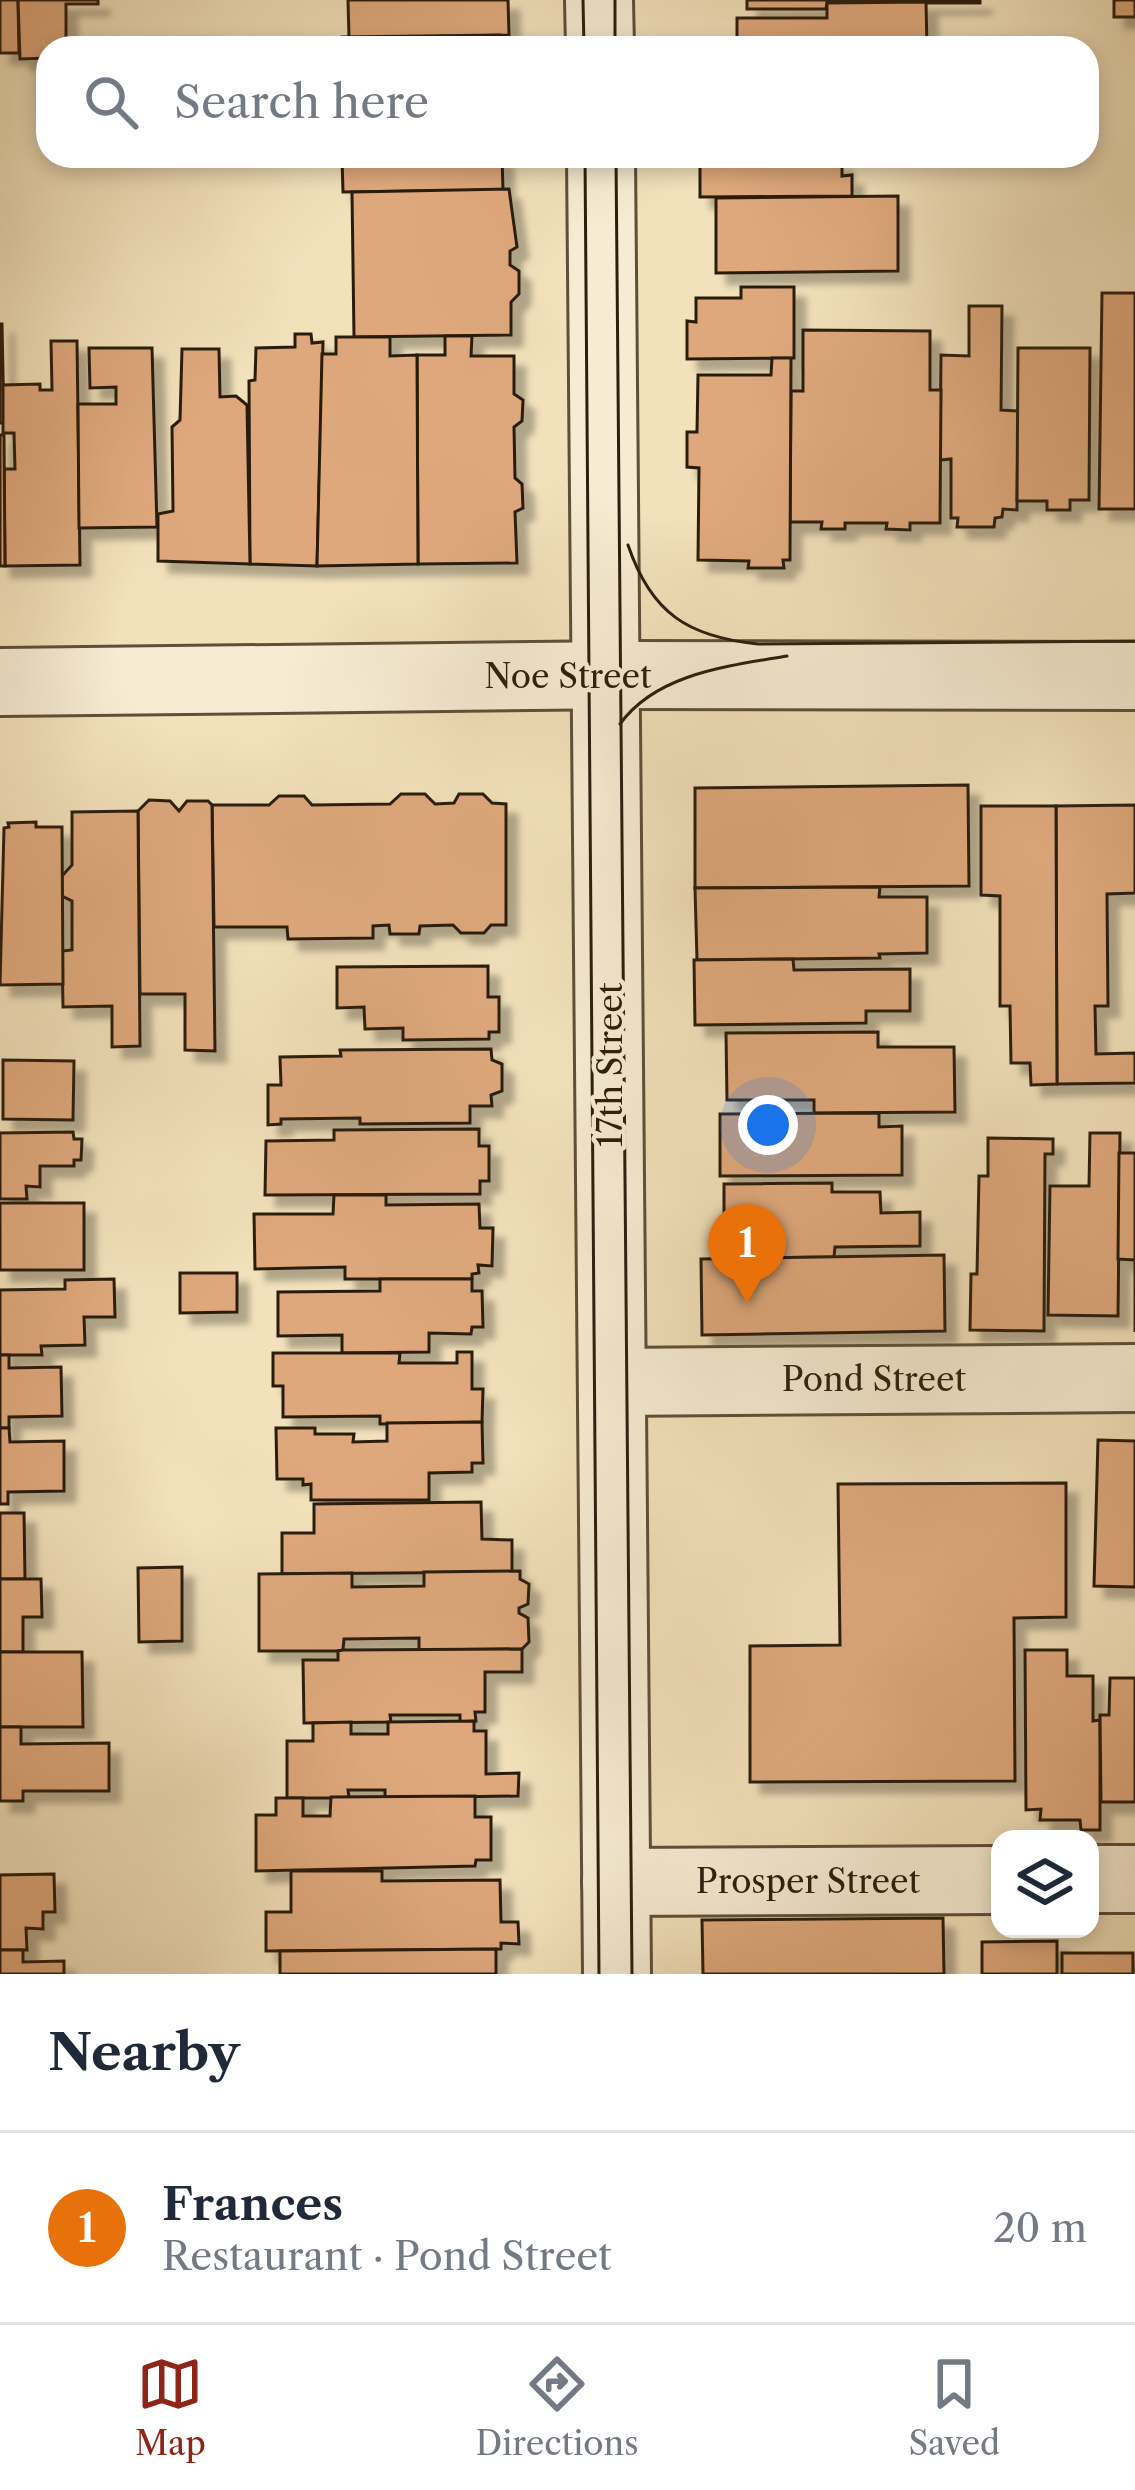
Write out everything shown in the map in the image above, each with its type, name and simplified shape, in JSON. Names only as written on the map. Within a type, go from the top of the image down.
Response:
[{"type":"street","points":[[599,0],[600,36]]},
{"type":"street","name":"17th Street","points":[[601,168],[617,1974]]},
{"type":"street","name":"Noe Street","points":[[0,682],[1135,676]]},
{"type":"street","name":"Pond Street","points":[[612,1382],[1135,1378]]},
{"type":"street","points":[[1099,1879],[1135,1879]]},
{"type":"street","name":"Prosper Street","points":[[616,1882],[991,1880]]},
{"type":"building","points":[[0,0],[18,0],[19,53],[0,53]]},
{"type":"building","points":[[18,0],[98,0],[98,4],[66,4],[66,36],[36,36],[36,58],[20,59]]},
{"type":"building","points":[[348,0],[508,0],[509,35],[349,36]]},
{"type":"building","points":[[747,0],[980,3],[827,3],[826,9],[747,9]]},
{"type":"building","points":[[1114,0],[1135,0],[1135,17],[1114,17]]},
{"type":"building","points":[[926,2],[927,36],[737,36],[737,18],[827,18],[827,3]]},
{"type":"building","points":[[342,168],[502,168],[503,190],[343,192]]},
{"type":"building","points":[[700,168],[842,168],[842,176],[852,175],[852,196],[700,197]]},
{"type":"building","points":[[509,189],[517,247],[510,251],[510,265],[519,271],[519,294],[511,302],[511,335],[354,337],[352,192]]},
{"type":"building","points":[[898,196],[898,271],[716,273],[716,198]]},
{"type":"building","points":[[741,287],[794,287],[794,358],[687,359],[687,321],[696,322],[696,298],[741,298]]},
{"type":"building","points":[[1102,293],[1135,293],[1135,509],[1099,509]]},
{"type":"building","points":[[969,306],[1002,306],[1001,410],[1018,411],[1017,510],[1003,509],[994,527],[957,527],[958,518],[951,518],[951,459],[940,460],[941,355],[969,356]]},
{"type":"building","points":[[2,324],[4,423],[0,423]]},
{"type":"building","points":[[803,330],[930,331],[930,390],[941,390],[940,523],[910,523],[910,530],[886,529],[887,523],[845,523],[845,529],[821,529],[822,522],[790,522],[791,391],[803,391]]},
{"type":"building","points":[[295,334],[311,334],[312,343],[323,342],[317,566],[250,564],[249,381],[255,380],[256,348],[295,347]]},
{"type":"building","points":[[445,336],[472,336],[471,356],[514,356],[514,394],[523,400],[522,421],[514,427],[515,478],[522,484],[523,508],[515,512],[517,563],[418,564],[417,355],[445,355]]},
{"type":"building","points":[[336,337],[390,337],[390,356],[417,355],[418,564],[317,566],[322,354],[336,354]]},
{"type":"building","points":[[51,341],[77,341],[80,565],[5,566],[4,469],[15,469],[14,433],[3,433],[3,385],[40,384],[40,390],[52,390]]},
{"type":"building","points":[[89,348],[152,348],[157,527],[79,528],[78,404],[116,404],[116,387],[90,388]]},
{"type":"building","points":[[1018,348],[1090,348],[1089,500],[1070,500],[1070,510],[1047,510],[1047,501],[1017,501]]},
{"type":"building","points":[[182,349],[219,349],[220,397],[236,396],[247,405],[250,564],[158,561],[158,514],[173,511],[172,427],[180,420]]},
{"type":"building","points":[[772,358],[791,358],[790,560],[783,560],[784,568],[748,568],[749,561],[698,560],[699,468],[687,467],[687,432],[697,432],[698,375],[771,375]]},
{"type":"building","points":[[0,435],[4,435],[5,566],[0,566]]},
{"type":"building","points":[[968,785],[969,886],[695,888],[695,788]]},
{"type":"building","points":[[401,794],[425,794],[435,804],[454,803],[459,794],[483,794],[492,803],[506,804],[506,925],[491,925],[484,933],[461,933],[453,925],[420,926],[419,934],[390,934],[389,925],[373,926],[373,938],[288,939],[287,927],[214,927],[212,805],[269,805],[279,796],[304,796],[312,805],[390,804]]},
{"type":"building","points":[[149,800],[170,801],[179,811],[187,801],[212,805],[215,1051],[185,1050],[185,994],[140,994],[138,811]]},
{"type":"building","points":[[1135,805],[1135,893],[1107,894],[1108,1006],[1095,1006],[1096,1054],[1135,1053],[1135,1083],[1057,1084],[1056,806]]},
{"type":"building","points":[[981,806],[1056,806],[1057,1084],[1031,1085],[1030,1063],[1011,1063],[1010,1006],[1000,1006],[1000,896],[981,895]]},
{"type":"building","points":[[138,811],[140,1046],[112,1047],[112,1006],[63,1007],[62,951],[72,950],[72,901],[62,896],[62,876],[72,865],[72,812]]},
{"type":"building","points":[[36,822],[36,827],[62,827],[63,984],[0,985],[4,828],[8,823]]},
{"type":"building","points":[[880,887],[879,897],[927,897],[927,953],[697,960],[695,888]]},
{"type":"building","points":[[793,959],[794,970],[910,969],[910,1011],[866,1011],[866,1023],[695,1025],[694,960]]},
{"type":"building","points":[[488,966],[488,997],[499,997],[499,1032],[489,1032],[489,1039],[403,1040],[403,1028],[365,1029],[364,1007],[337,1008],[337,967]]},
{"type":"building","points":[[878,1032],[878,1047],[954,1047],[955,1112],[814,1113],[814,1100],[727,1100],[726,1033]]},
{"type":"building","points":[[491,1049],[492,1060],[502,1064],[502,1091],[491,1095],[492,1106],[470,1106],[470,1123],[360,1124],[360,1118],[281,1119],[281,1124],[268,1125],[268,1085],[281,1085],[280,1057],[341,1056],[340,1050]]},
{"type":"building","points":[[3,1060],[74,1061],[73,1120],[3,1119]]},
{"type":"building","points":[[879,1113],[879,1127],[902,1126],[902,1175],[720,1176],[720,1114]]},
{"type":"building","points":[[479,1129],[479,1146],[489,1146],[489,1181],[480,1181],[480,1194],[265,1195],[266,1141],[334,1140],[334,1130]]},
{"type":"building","points":[[73,1132],[74,1139],[82,1139],[81,1160],[74,1160],[74,1166],[40,1166],[40,1187],[26,1186],[27,1199],[0,1199],[0,1133]]},
{"type":"building","points":[[1090,1133],[1120,1133],[1118,1316],[1048,1315],[1050,1186],[1089,1186]]},
{"type":"building","points":[[988,1138],[1053,1139],[1053,1154],[1045,1154],[1044,1331],[970,1330],[971,1274],[977,1274],[979,1176],[988,1176]]},
{"type":"building","points":[[1119,1153],[1135,1153],[1135,1260],[1118,1259]]},
{"type":"building","points":[[832,1183],[832,1192],[880,1192],[881,1213],[920,1212],[920,1246],[835,1247],[834,1257],[735,1258],[734,1215],[724,1215],[724,1184]]},
{"type":"building","points":[[334,1195],[386,1195],[386,1205],[479,1204],[480,1228],[493,1228],[492,1266],[478,1265],[479,1273],[472,1274],[472,1279],[345,1279],[345,1267],[255,1269],[254,1214],[333,1214]]},
{"type":"building","points":[[0,1203],[84,1203],[84,1270],[0,1270]]},
{"type":"building","points":[[944,1255],[945,1331],[702,1335],[701,1259]]},
{"type":"building","points":[[180,1273],[237,1273],[237,1312],[180,1313]]},
{"type":"building","points":[[114,1279],[115,1317],[84,1317],[85,1345],[41,1346],[42,1355],[0,1355],[0,1290],[65,1289],[65,1280]]},
{"type":"building","points":[[380,1279],[472,1279],[472,1291],[482,1291],[483,1327],[472,1327],[471,1334],[429,1333],[429,1352],[342,1353],[342,1335],[278,1336],[278,1292],[380,1291]]},
{"type":"building","points":[[457,1352],[472,1352],[472,1389],[483,1389],[482,1422],[380,1424],[380,1416],[283,1417],[283,1386],[273,1386],[273,1353],[400,1353],[399,1363],[457,1363]]},
{"type":"building","points":[[0,1355],[9,1355],[9,1368],[61,1367],[62,1416],[9,1417],[9,1428],[0,1428]]},
{"type":"building","points":[[482,1422],[483,1463],[472,1463],[472,1472],[429,1473],[429,1500],[311,1500],[311,1484],[303,1485],[303,1479],[277,1479],[276,1428],[354,1434],[353,1442],[387,1441],[387,1423]]},
{"type":"building","points":[[0,1428],[9,1428],[10,1442],[64,1441],[64,1491],[8,1492],[8,1504],[0,1504]]},
{"type":"building","points":[[1098,1440],[1135,1441],[1135,1587],[1094,1586]]},
{"type":"building","points":[[1066,1483],[1066,1617],[1014,1618],[1015,1781],[750,1782],[750,1646],[840,1645],[838,1484]]},
{"type":"building","points":[[481,1502],[482,1539],[512,1540],[512,1572],[282,1574],[282,1533],[314,1533],[314,1504]]},
{"type":"building","points":[[0,1513],[24,1513],[25,1579],[0,1579]]},
{"type":"building","points":[[182,1567],[182,1641],[139,1642],[138,1568]]},
{"type":"building","points":[[520,1571],[520,1579],[529,1584],[528,1604],[519,1608],[528,1618],[529,1642],[522,1649],[419,1650],[419,1638],[344,1639],[343,1650],[338,1651],[259,1651],[259,1574],[352,1573],[352,1587],[424,1586],[424,1572]]},
{"type":"building","points":[[0,1579],[41,1579],[42,1617],[23,1617],[23,1652],[0,1652]]},
{"type":"building","points":[[522,1649],[522,1672],[485,1672],[485,1712],[475,1712],[476,1721],[460,1722],[460,1715],[390,1715],[391,1722],[304,1723],[303,1660],[338,1660],[338,1651],[343,1650]]},
{"type":"building","points":[[1025,1650],[1067,1650],[1067,1676],[1093,1676],[1093,1721],[1100,1720],[1100,1830],[1081,1830],[1080,1820],[1040,1820],[1041,1809],[1026,1810]]},
{"type":"building","points":[[0,1652],[82,1652],[83,1727],[0,1727]]},
{"type":"building","points":[[1110,1678],[1135,1678],[1135,1802],[1101,1802],[1100,1715],[1109,1715]]},
{"type":"building","points":[[474,1721],[474,1731],[486,1731],[486,1774],[519,1773],[518,1796],[385,1798],[385,1790],[348,1790],[349,1798],[287,1798],[287,1741],[313,1741],[313,1723],[351,1722],[351,1734],[388,1734],[388,1722]]},
{"type":"building","points":[[0,1727],[21,1727],[21,1744],[109,1743],[109,1791],[23,1791],[23,1801],[0,1801]]},
{"type":"building","points":[[475,1796],[475,1817],[491,1817],[491,1860],[476,1860],[475,1866],[256,1871],[256,1815],[276,1815],[276,1798],[303,1798],[303,1816],[330,1816],[331,1797]]},
{"type":"building","points":[[291,1871],[382,1871],[382,1881],[500,1880],[501,1922],[518,1922],[519,1944],[501,1943],[501,1949],[266,1951],[266,1912],[291,1912]]},
{"type":"building","points":[[54,1874],[55,1912],[43,1912],[43,1929],[26,1928],[27,1950],[0,1950],[0,1875]]},
{"type":"building","points":[[943,1918],[944,1974],[703,1974],[702,1920]]},
{"type":"building","points":[[1057,1941],[1057,1974],[982,1974],[982,1942]]},
{"type":"building","points":[[496,1949],[496,1974],[280,1974],[280,1951]]},
{"type":"building","points":[[0,1950],[23,1950],[23,1962],[64,1961],[64,1974],[0,1974]]},
{"type":"building","points":[[1062,1953],[1133,1953],[1133,1974],[1062,1974]]},
{"type":"tram line","points":[[583,0],[584,36]]},
{"type":"tram line","points":[[615,0],[615,36]]},
{"type":"tram line","points":[[585,168],[599,1974]]},
{"type":"tram line","points":[[616,168],[632,1974]]},
{"type":"tram line","points":[[628,545],[648,588],[675,617],[692,628],[733,641],[1135,641]]},
{"type":"tram line","points":[[620,724],[635,707],[674,683],[718,668],[787,656]]},
{"type":"place","name":"Frances","points":[[747,1303]]}]
